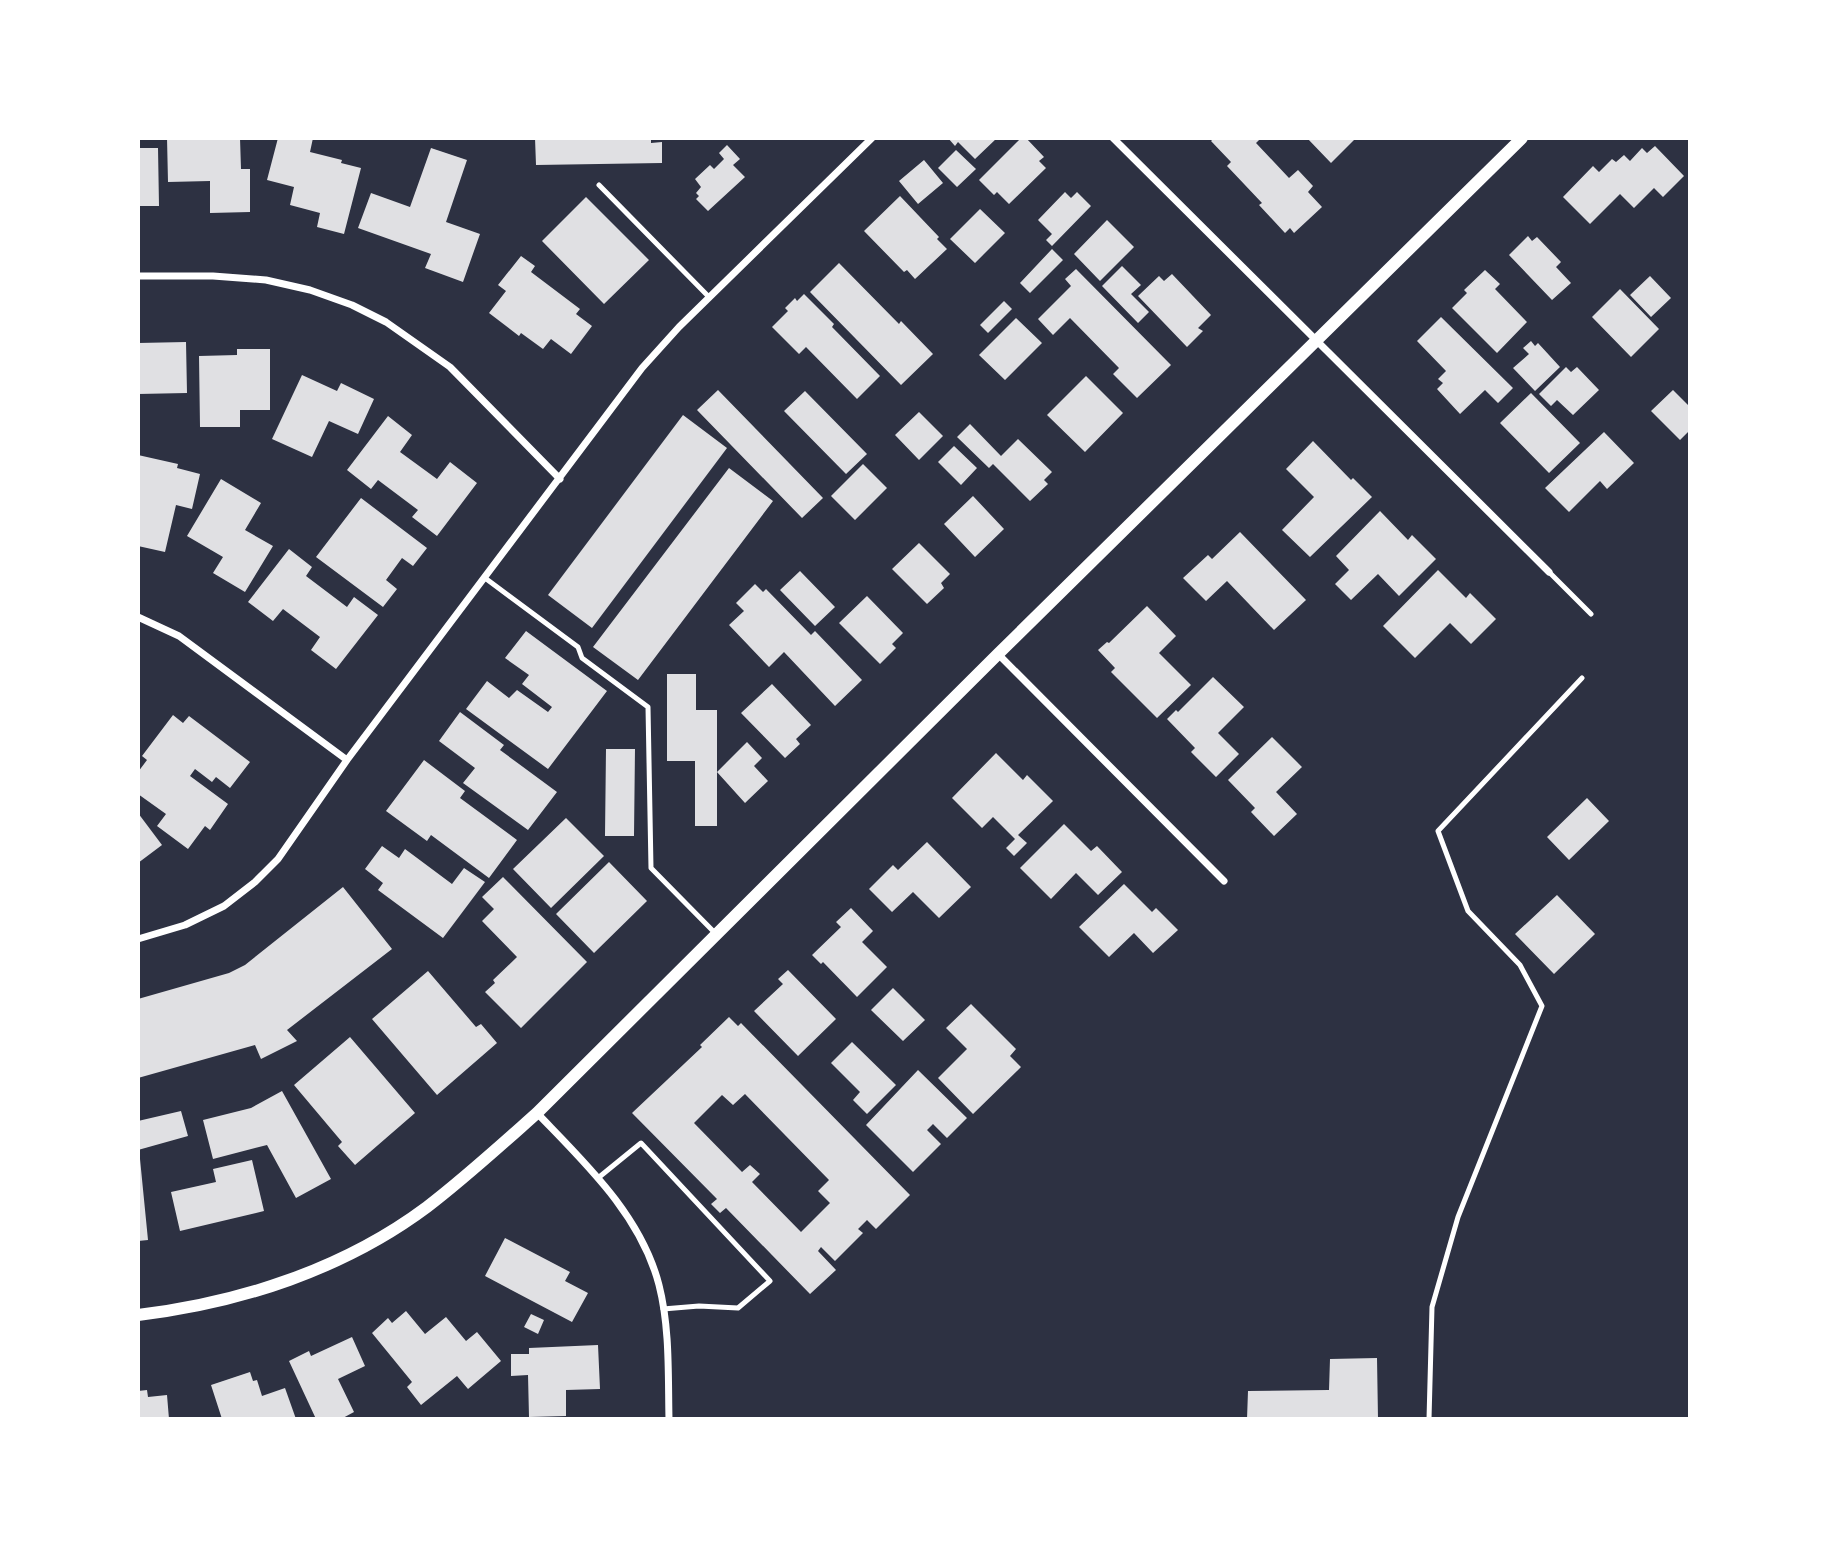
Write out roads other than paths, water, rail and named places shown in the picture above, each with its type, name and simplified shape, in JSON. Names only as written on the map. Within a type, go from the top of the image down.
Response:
[{"type":"street","points":[[138,939],[185,925],[224,906],[255,882],[278,859],[348,760],[642,368],[709,297],[872,138]]},
{"type":"street","points":[[1113,138],[1549,572]]},
{"type":"street","points":[[138,1314],[173,1311],[235,1297],[289,1280],[337,1260],[425,1209],[462,1179],[537,1113],[715,933],[1522,138]]},
{"type":"street","points":[[138,276],[213,276],[266,280],[310,290],[352,305],[386,323],[450,367],[560,479]]},
{"type":"street","points":[[138,617],[179,636],[348,760]]},
{"type":"street","points":[[998,654],[1224,881]]},
{"type":"street","points":[[537,1113],[598,1178],[628,1218],[647,1251],[659,1286],[666,1330],[669,1419]]},
{"type":"lane","points":[[599,184],[709,297]]},
{"type":"lane","points":[[1549,572],[1591,614]]},
{"type":"lane","points":[[485,578],[578,647],[582,658],[648,707],[651,868],[715,933]]},
{"type":"lane","points":[[1429,1419],[1432,1307],[1458,1217],[1542,1006],[1520,965],[1468,911],[1438,831],[1582,678]]},
{"type":"lane","points":[[598,1178],[641,1143],[770,1281],[738,1308],[698,1306],[663,1309]]}]
